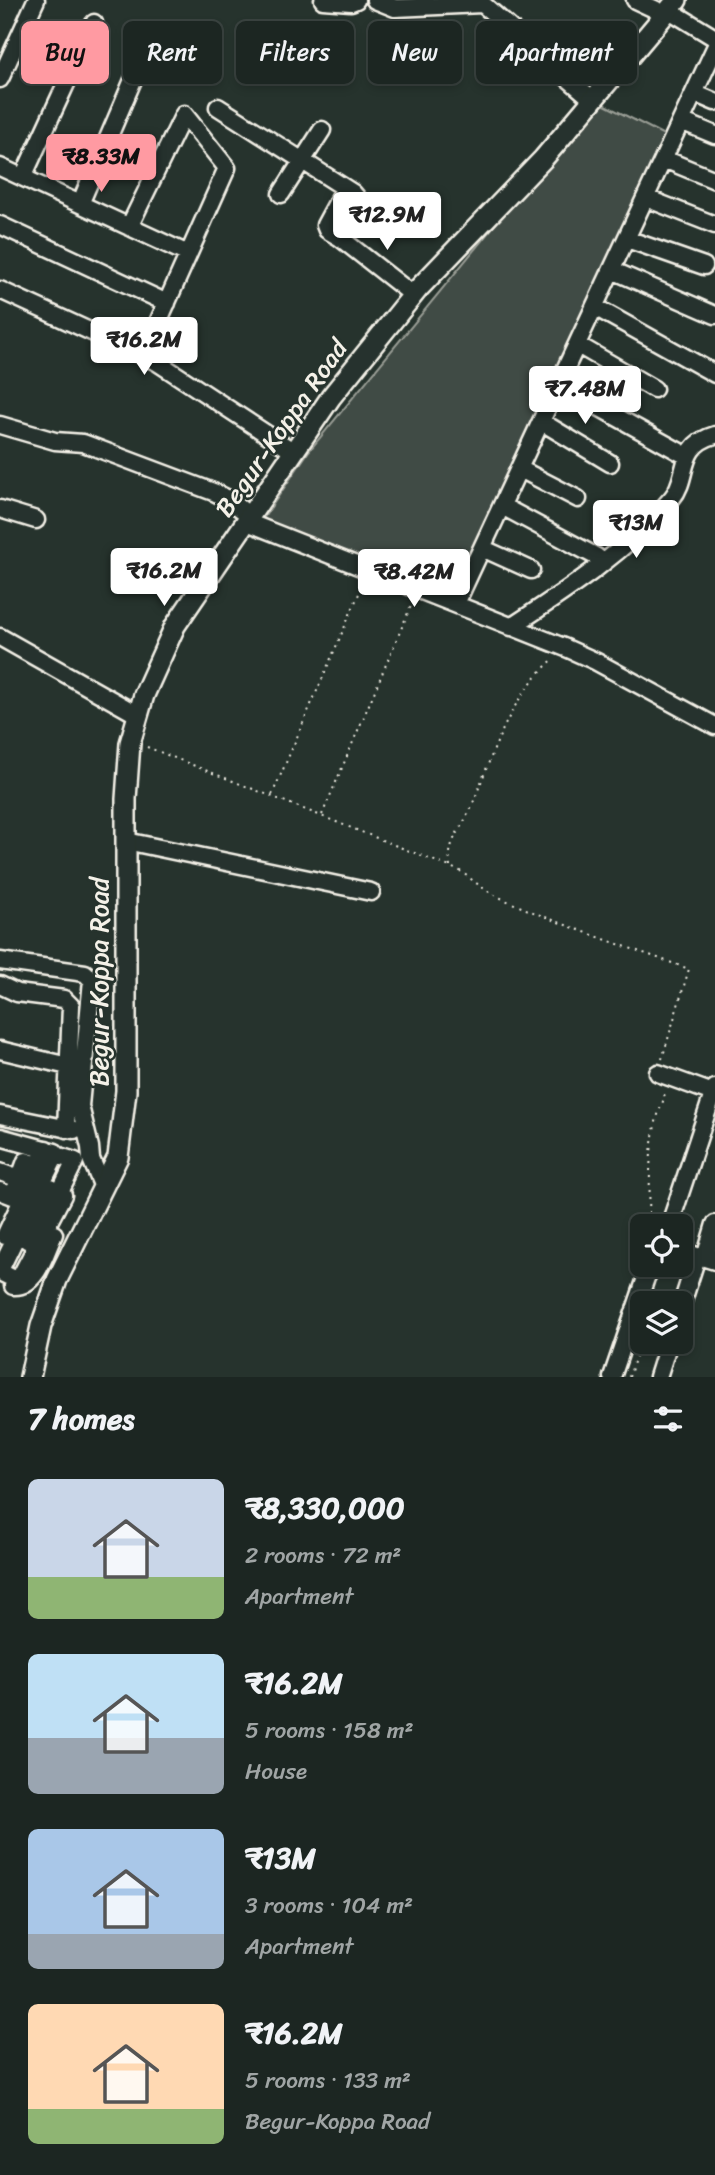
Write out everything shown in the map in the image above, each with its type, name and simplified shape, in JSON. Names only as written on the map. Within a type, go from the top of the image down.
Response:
[{"type":"main road","name":"Begur-Koppa Road","points":[[30,1377],[41,1326],[57,1280],[118,1157],[126,1091],[126,799],[130,743],[144,695],[175,626],[331,397],[413,295],[543,159],[671,8]]},
{"type":"street","points":[[0,79],[6,46],[36,0]]},
{"type":"street","points":[[323,0],[356,0]]},
{"type":"street","points":[[375,0],[395,8],[480,2],[593,100]]},
{"type":"street","points":[[635,0],[671,8],[715,38]]},
{"type":"street","points":[[453,603],[520,469],[715,48]]},
{"type":"street","points":[[23,177],[66,84]]},
{"type":"street","points":[[80,204],[131,84]]},
{"type":"street","points":[[694,93],[715,102]]},
{"type":"street","points":[[218,107],[358,199],[355,215],[339,237],[413,295]]},
{"type":"street","points":[[129,227],[184,114],[227,168],[151,338],[149,349],[157,362]]},
{"type":"street","points":[[681,121],[715,135]]},
{"type":"street","points":[[281,194],[321,130]]},
{"type":"street","points":[[664,159],[715,180]]},
{"type":"street","points":[[0,167],[188,254]]},
{"type":"street","points":[[646,198],[715,225]]},
{"type":"street","points":[[0,225],[167,303]]},
{"type":"street","points":[[627,239],[704,266]]},
{"type":"street","points":[[612,270],[715,314]]},
{"type":"street","points":[[0,290],[157,362],[293,452]]},
{"type":"street","points":[[595,307],[715,374]]},
{"type":"street","points":[[578,345],[654,389]]},
{"type":"street","points":[[559,385],[687,456]]},
{"type":"street","points":[[542,422],[610,463]]},
{"type":"street","points":[[0,425],[54,441],[82,443],[216,493],[228,499],[249,519],[418,591],[566,648],[715,726]]},
{"type":"street","points":[[511,627],[590,575],[649,524],[675,495],[687,456],[704,438],[715,435]]},
{"type":"street","points":[[520,469],[578,499]]},
{"type":"street","points":[[502,506],[597,557]]},
{"type":"street","points":[[0,509],[36,520]]},
{"type":"street","points":[[482,548],[531,570]]},
{"type":"street","points":[[0,637],[138,715]]},
{"type":"street","points":[[126,841],[371,892]]},
{"type":"street","points":[[0,961],[85,972],[92,981],[80,1106],[90,1159],[103,1186]]},
{"type":"street","points":[[0,985],[17,993],[64,999],[71,1006],[66,1129]]},
{"type":"street","points":[[0,1050],[68,1066]]},
{"type":"street","points":[[658,1073],[714,1090],[673,1214]]},
{"type":"street","points":[[0,1115],[66,1129],[87,1147]]},
{"type":"street","points":[[0,1137],[46,1149],[87,1147]]},
{"type":"street","points":[[2,1275],[18,1287],[32,1280],[62,1217],[87,1147]]},
{"type":"street","points":[[2,1275],[18,1281],[38,1165],[46,1149]]},
{"type":"street","points":[[0,1246],[27,1228],[63,1195],[61,1190],[75,1161],[56,1155],[42,1184],[27,1228]]},
{"type":"street","points":[[0,1191],[13,1196],[26,1161],[38,1165]]},
{"type":"street","points":[[0,1172],[19,1180]]},
{"type":"street","points":[[686,1291],[696,1260],[706,1259],[715,1224]]},
{"type":"street","points":[[612,1377],[647,1277]]},
{"type":"street","points":[[658,1377],[665,1354]]},
{"type":"path","points":[[272,796],[369,571]]},
{"type":"path","points":[[322,816],[418,591]]},
{"type":"path","points":[[450,867],[449,854],[454,836],[469,812],[496,741],[530,682],[566,648]]},
{"type":"path","points":[[130,743],[151,748],[460,871],[501,898],[528,911],[596,938],[689,969],[658,1073],[666,1097],[650,1151],[649,1214]]},
{"type":"path","points":[[629,1377],[637,1354]]},
{"type":"shaded area","points":[[601,103],[668,137],[454,591],[438,594],[263,519],[309,451],[493,227]]}]
